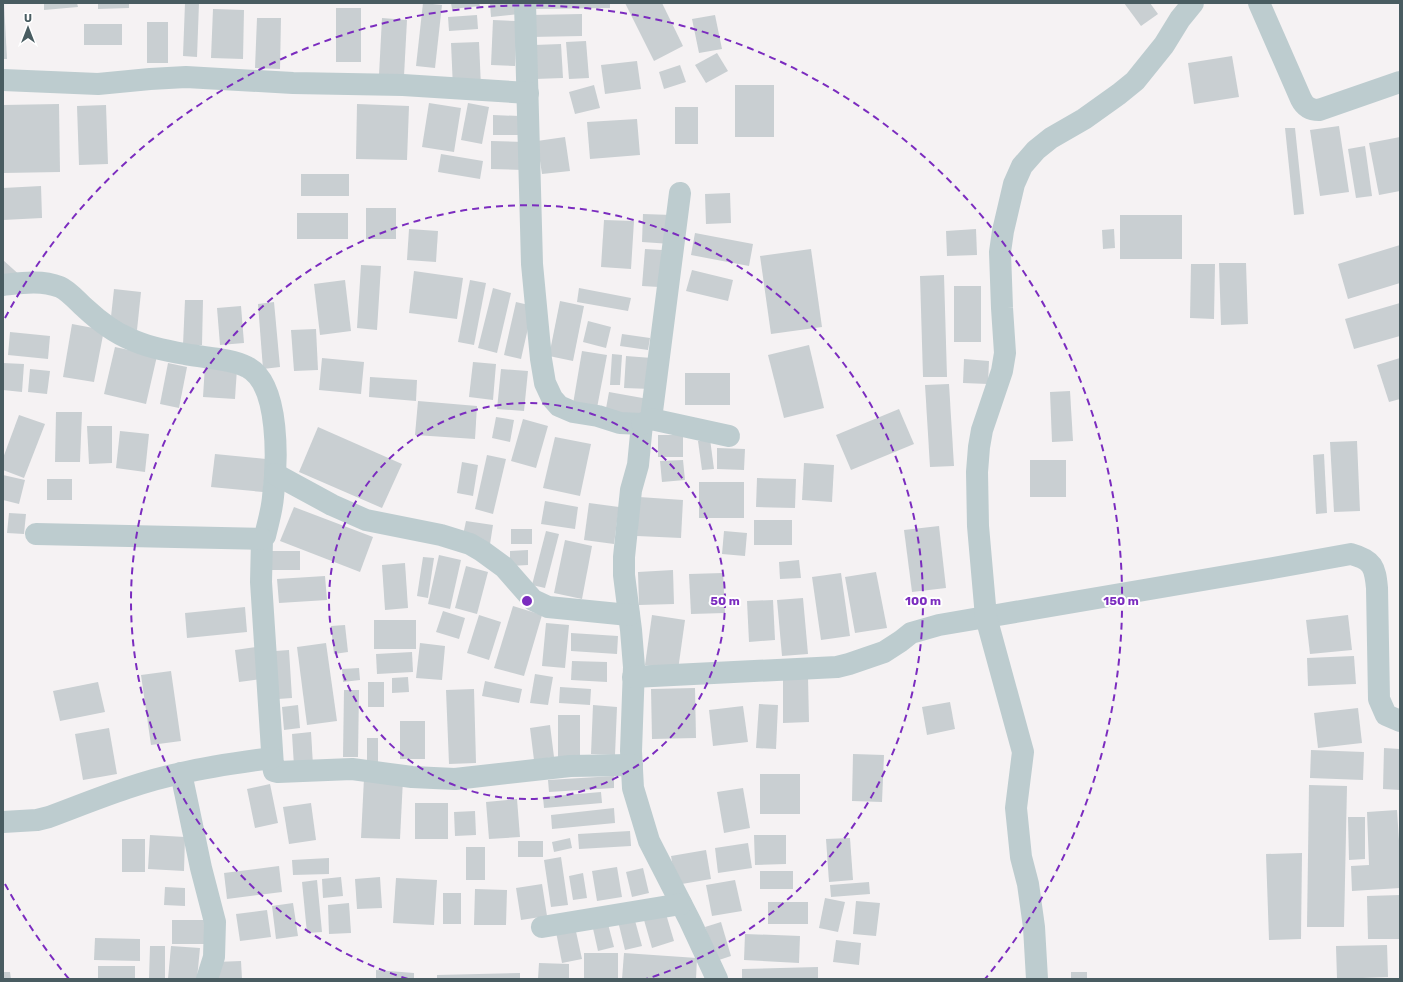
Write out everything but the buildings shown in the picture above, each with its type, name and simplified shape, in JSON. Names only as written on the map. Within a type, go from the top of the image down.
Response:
[{"type":"street","points":[[525,3],[532,264],[535,303],[545,383],[552,398],[559,406],[573,412],[598,416],[620,423],[646,422],[729,436]]},
{"type":"street","points":[[1037,979],[1034,927],[1028,884],[1021,857],[1016,808],[1024,752],[986,617],[978,526],[977,472],[979,447],[982,430],[1002,371],[1005,353],[1000,252],[1014,184],[1022,166],[1036,150],[1051,138],[1084,119],[1135,81],[1164,45],[1180,19],[1193,3]]},
{"type":"street","points":[[1259,3],[1304,105],[1308,108],[1319,110],[1400,82]]},
{"type":"street","points":[[3,80],[98,84],[186,77],[528,93]]},
{"type":"street","points":[[680,193],[646,422],[638,465],[630,496],[624,557],[633,649],[631,751],[633,788],[649,841],[682,904],[717,979]]},
{"type":"street","points":[[3,284],[33,282],[49,284],[62,288],[100,321],[114,331],[131,340],[184,354],[215,358],[239,364],[248,367],[259,376],[267,393],[275,424],[275,474],[273,498],[265,536],[262,539],[262,582],[272,758],[274,770],[278,772],[352,769],[412,777],[455,779],[570,766],[632,765]]},
{"type":"street","points":[[275,474],[332,505],[366,520],[435,534],[470,544],[504,567],[533,600],[548,608],[629,614]]},
{"type":"street","points":[[36,534],[262,539]]},
{"type":"street","points":[[633,677],[837,667],[884,652],[911,633],[939,625],[1351,554],[1363,557],[1371,563],[1376,573],[1379,699],[1386,715],[1400,721]]},
{"type":"street","points":[[3,822],[37,820],[49,817],[119,791],[181,773],[272,758]]},
{"type":"street","points":[[181,773],[201,868],[215,922],[214,957],[207,979]]},
{"type":"street","points":[[542,927],[682,904]]}]
